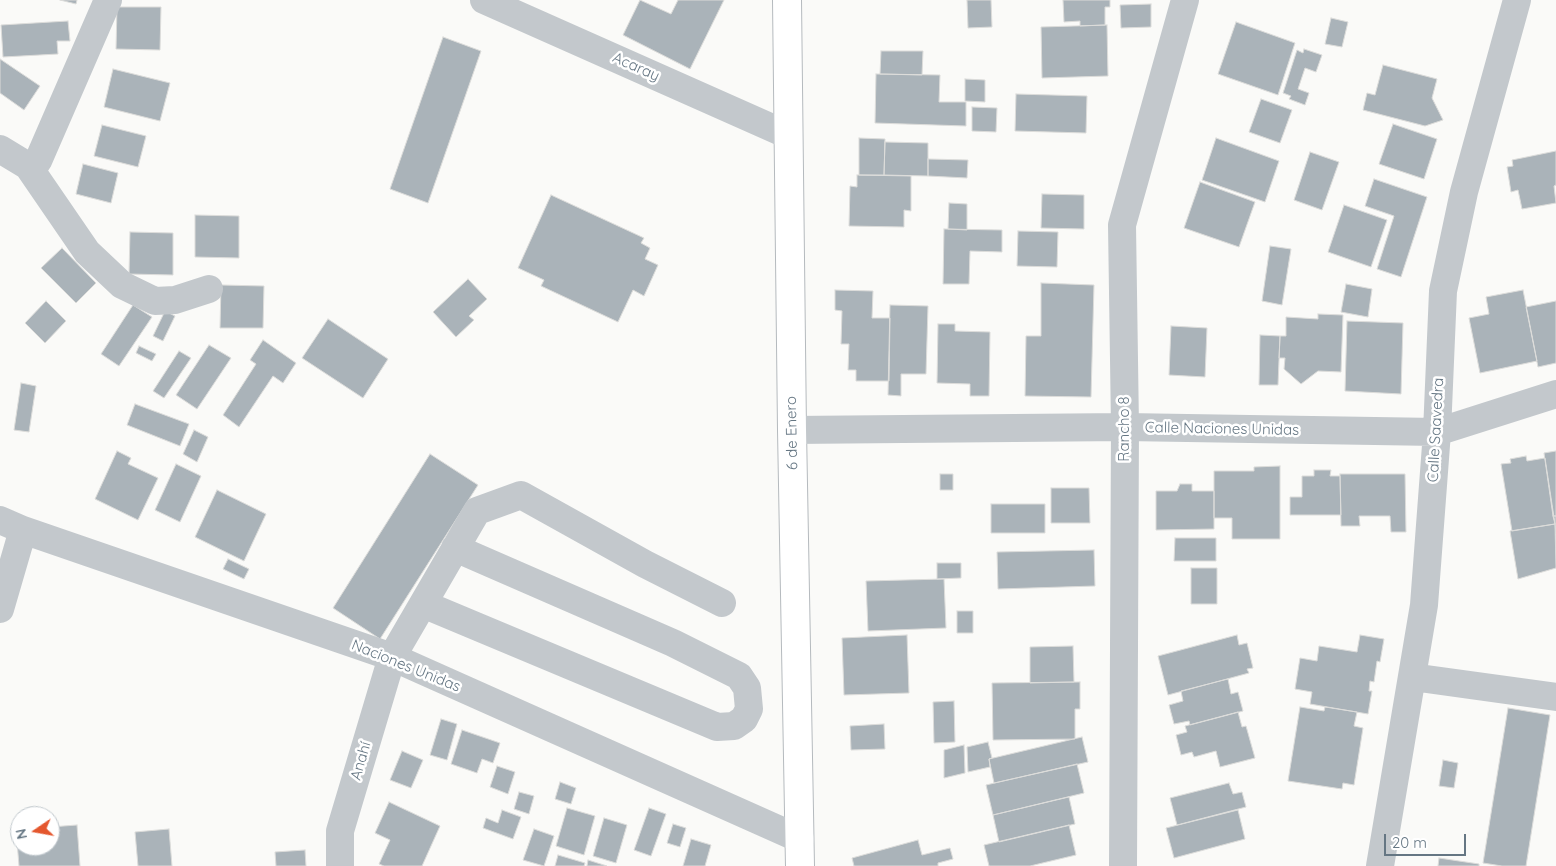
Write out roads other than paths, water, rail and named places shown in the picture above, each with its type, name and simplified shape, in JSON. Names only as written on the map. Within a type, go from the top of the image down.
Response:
[{"type":"main road","name":"6 de Enero","points":[[787,0],[800,866]]},
{"type":"street","points":[[28,166],[38,161],[108,0]]},
{"type":"street","name":"Acaray","points":[[484,0],[788,135]]},
{"type":"street","name":"Rancho 8","points":[[1123,866],[1125,427],[1122,225],[1184,0]]},
{"type":"street","name":"Calle Saavedra","points":[[1380,866],[1424,604],[1437,432],[1443,291],[1464,192],[1517,0]]},
{"type":"street","points":[[0,149],[28,166],[87,252],[122,284],[155,301],[175,300],[209,289]]},
{"type":"street","name":"Calle Naciones Unidas","points":[[792,430],[1125,427],[1437,432],[1556,394]]},
{"type":"street","name":"Anahí","points":[[340,866],[340,831],[392,657],[477,511],[521,495],[645,564],[722,603]]},
{"type":"street","points":[[0,609],[11,525]]},
{"type":"street","name":"Naciones Unidas","points":[[11,525],[392,657],[800,839]]},
{"type":"street","points":[[423,604],[717,727],[734,726],[744,719],[749,709],[747,688],[739,676],[673,643],[455,548]]},
{"type":"street","points":[[1412,677],[1556,697]]}]
